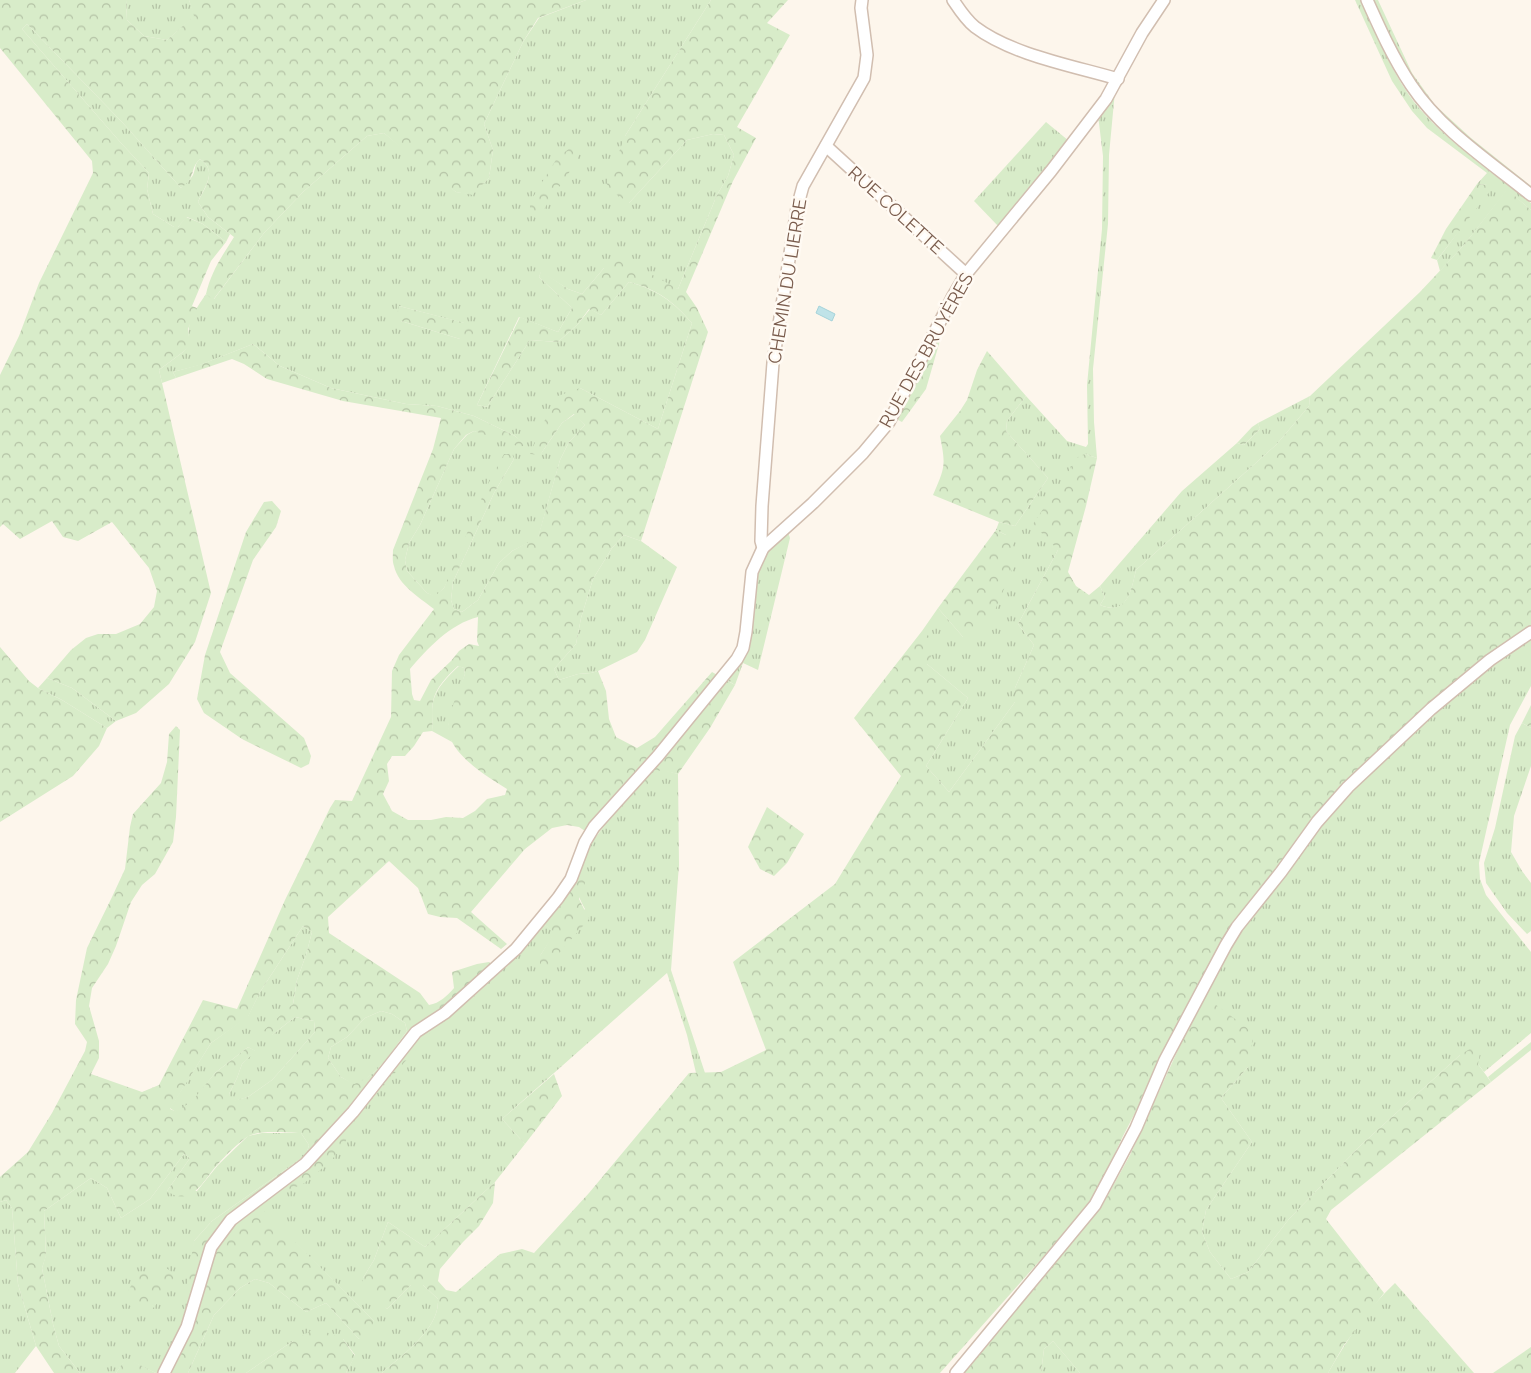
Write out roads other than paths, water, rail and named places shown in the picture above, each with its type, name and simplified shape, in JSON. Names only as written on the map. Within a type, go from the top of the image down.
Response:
[{"type":"street","name":"CHEMIN DU LIERRE","points":[[763,548],[760,541],[773,363],[797,208],[803,186],[864,78],[867,55],[862,0]]},
{"type":"street","points":[[953,0],[974,26],[1000,42],[1073,68],[1118,79]]},
{"type":"street","name":"RUE DES BRUYÈRES","points":[[164,1373],[187,1327],[211,1247],[231,1220],[305,1164],[353,1112],[416,1032],[445,1013],[516,950],[571,879],[585,842],[594,827],[648,767],[737,659],[743,648],[752,572],[763,548],[813,503],[863,453],[889,422],[966,274],[1051,171],[1106,99],[1142,33],[1164,0]]},
{"type":"street","points":[[1367,0],[1392,54],[1411,85],[1432,112],[1460,138],[1531,195]]},
{"type":"street","name":"RUE COLETTE","points":[[826,146],[966,274]]},
{"type":"street","points":[[956,1373],[1096,1205],[1136,1128],[1164,1060],[1226,945],[1237,927],[1281,872],[1317,822],[1348,787],[1431,709],[1490,660],[1531,632]]},
{"type":"water","points":[[819,306],[835,314],[832,321],[816,313]]}]
